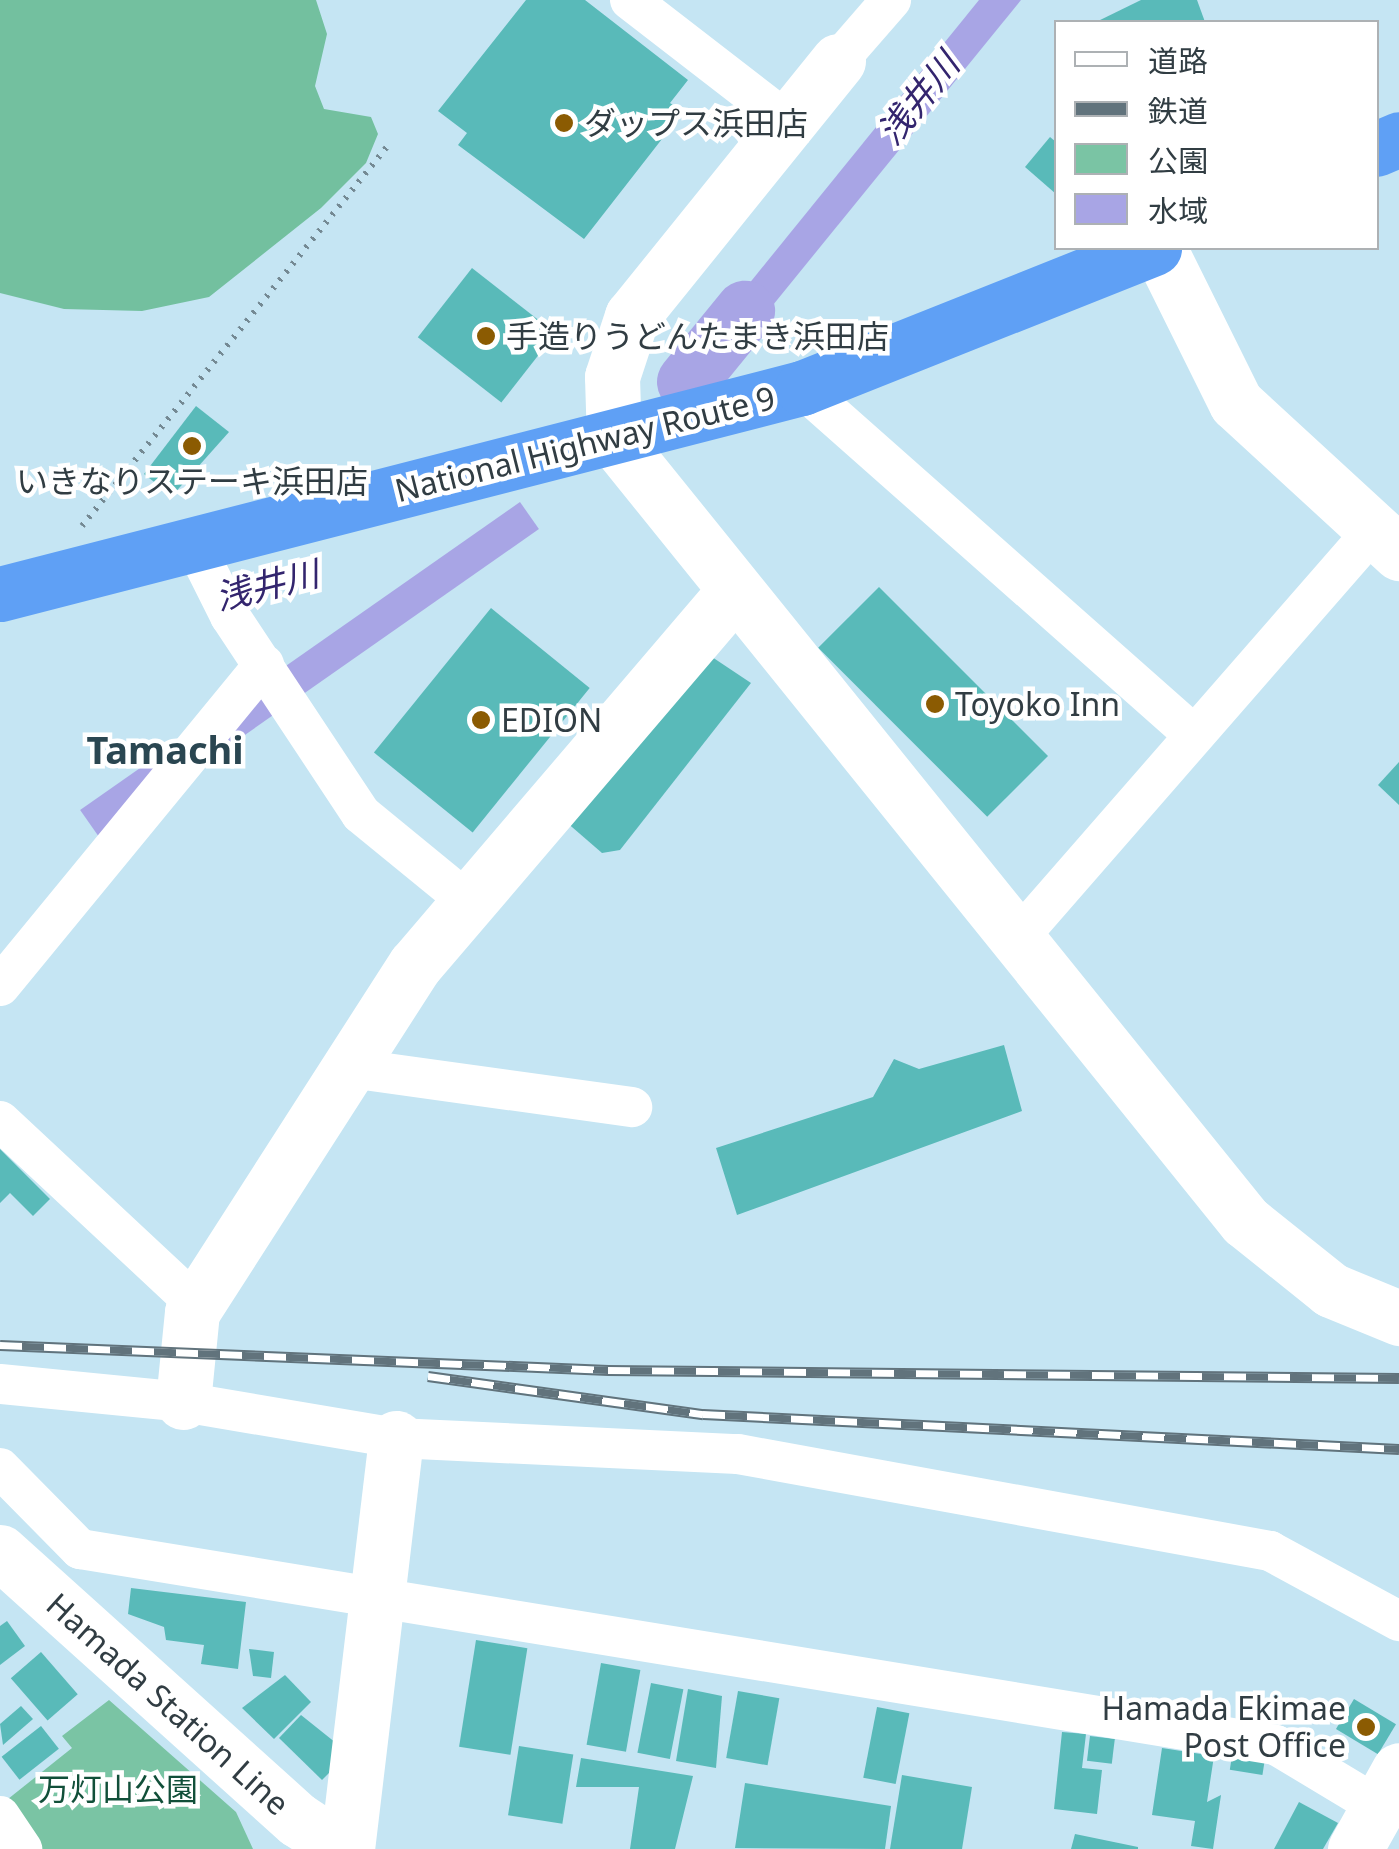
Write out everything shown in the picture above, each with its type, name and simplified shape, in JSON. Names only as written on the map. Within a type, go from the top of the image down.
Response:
[{"type":"highway","name":"National Highway Route 9","points":[[0,594],[202,559],[802,388],[1151,250]]},
{"type":"street","points":[[630,0],[788,123]]},
{"type":"street","points":[[891,0],[788,123],[623,333],[614,439],[1245,1222],[1330,1290],[1399,1318]]},
{"type":"street","points":[[1018,938],[1193,734],[1386,542],[1236,403],[1157,250]]},
{"type":"street","points":[[802,388],[1193,734]]},
{"type":"street","points":[[202,559],[230,616],[361,814],[465,898]]},
{"type":"street","points":[[183,1402],[196,1304],[465,898],[734,592]]},
{"type":"street","points":[[0,986],[264,665]]},
{"type":"street","points":[[350,1068],[632,1107]]},
{"type":"street","points":[[0,1121],[196,1304]]},
{"type":"street","points":[[0,1384],[183,1402],[396,1438],[738,1454],[1270,1551],[1399,1622]]},
{"type":"street","points":[[345,1849],[396,1438]]},
{"type":"street","points":[[0,1468],[80,1550],[1276,1745],[1378,1809]]},
{"type":"street","name":"Hamada Station Line","points":[[0,1552],[298,1820],[345,1849]]},
{"type":"street","points":[[0,1816],[22,1849]]},
{"type":"path","points":[[78,532],[388,145]]},
{"type":"green space","points":[[0,0],[316,0],[327,34],[315,86],[324,109],[371,117],[378,134],[366,163],[321,208],[209,297],[142,311],[64,309],[0,293]]},
{"type":"green space","name":"万灯山公園","points":[[109,1700],[236,1812],[253,1849],[42,1849],[8,1799],[72,1748],[62,1736]]},
{"type":"water","points":[[979,0],[1021,0],[725,364],[671,380]]},
{"type":"water","points":[[520,502],[539,529],[99,837],[80,810]]},
{"type":"building","name":"ダップス浜田店","points":[[526,0],[585,0],[688,80],[670,103],[683,112],[584,239],[458,145],[467,133],[438,111]]},
{"type":"building","points":[[1141,0],[1197,0],[1204,20],[1100,20]]},
{"type":"building","points":[[1050,137],[1054,140],[1054,192],[1025,167]]},
{"type":"building","name":"手造りうどんたまき浜田店","points":[[472,268],[556,333],[501,403],[418,337]]},
{"type":"building","name":"いきなりステーキ浜田店","points":[[196,406],[229,432],[172,496],[144,474]]},
{"type":"building","name":"Toyoko Inn","points":[[879,587],[1048,756],[987,817],[818,648]]},
{"type":"building","name":"EDION","points":[[491,608],[590,688],[473,832],[374,753]]},
{"type":"building","points":[[697,647],[751,683],[620,850],[602,853],[565,821]]},
{"type":"building","points":[[1399,762],[1399,805],[1378,785]]},
{"type":"building","points":[[1004,1045],[1022,1111],[737,1215],[716,1148],[873,1097],[894,1059],[919,1069]]},
{"type":"building","points":[[0,1149],[50,1199],[33,1216],[10,1193],[0,1203]]},
{"type":"building","points":[[131,1588],[246,1602],[238,1669],[201,1664],[204,1645],[166,1640],[164,1627],[128,1614]]},
{"type":"building","points":[[7,1621],[25,1646],[0,1665],[0,1626]]},
{"type":"building","points":[[476,1640],[527,1648],[510,1755],[459,1747]]},
{"type":"building","points":[[249,1649],[274,1652],[271,1678],[253,1676]]},
{"type":"building","points":[[41,1652],[78,1694],[48,1721],[11,1678]]},
{"type":"building","points":[[601,1663],[640,1670],[626,1752],[587,1745]]},
{"type":"building","points":[[285,1675],[311,1702],[274,1739],[242,1708]]},
{"type":"building","points":[[651,1683],[683,1689],[670,1759],[637,1753]]},
{"type":"building","points":[[688,1689],[722,1696],[716,1768],[676,1761]]},
{"type":"building","points":[[738,1691],[779,1698],[768,1765],[726,1758]]},
{"type":"building","points":[[1354,1699],[1396,1724],[1378,1754],[1336,1729]]},
{"type":"building","points":[[21,1706],[33,1719],[3,1745],[0,1724]]},
{"type":"building","points":[[877,1707],[909,1713],[896,1784],[863,1778]]},
{"type":"building","points":[[301,1715],[341,1747],[342,1760],[322,1780],[279,1738]]},
{"type":"building","points":[[41,1726],[59,1749],[19,1780],[2,1757]]},
{"type":"building","points":[[1062,1732],[1086,1734],[1082,1768],[1102,1770],[1097,1814],[1054,1809]]},
{"type":"building","points":[[1090,1736],[1115,1739],[1112,1764],[1087,1761]]},
{"type":"building","points":[[519,1746],[573,1755],[562,1824],[508,1815]]},
{"type":"building","points":[[1162,1748],[1214,1756],[1207,1802],[1221,1795],[1213,1849],[1191,1846],[1195,1821],[1152,1815]]},
{"type":"building","points":[[1232,1756],[1265,1761],[1262,1775],[1230,1770]]},
{"type":"building","points":[[581,1758],[693,1776],[675,1849],[630,1849],[639,1787],[576,1787]]},
{"type":"building","points":[[902,1775],[972,1787],[962,1849],[890,1849]]},
{"type":"building","points":[[745,1783],[891,1806],[885,1849],[735,1848]]},
{"type":"building","points":[[1299,1802],[1338,1823],[1323,1849],[1274,1849]]},
{"type":"building","points":[[1075,1834],[1138,1847],[1138,1849],[1071,1849]]},
{"type":"waterway","name":"浅井川","points":[[687,382],[745,311]]},
{"type":"railway","points":[[0,1345],[608,1370],[1399,1378]]},
{"type":"railway","points":[[428,1376],[703,1414],[1399,1449]]},
{"type":"place","name":"ダップス浜田店","points":[[564,123]]},
{"type":"place","name":"手造りうどんたまき浜田店","points":[[486,336]]},
{"type":"place","name":"いきなりステーキ浜田店","points":[[192,446]]},
{"type":"place","name":"Toyoko Inn","points":[[935,704]]},
{"type":"place","name":"EDION","points":[[481,720]]},
{"type":"place","name":"Hamada Ekimae Post Office","points":[[1366,1727]]},
{"type":"district","name":"Tamachi","points":[[165,750]]}]
